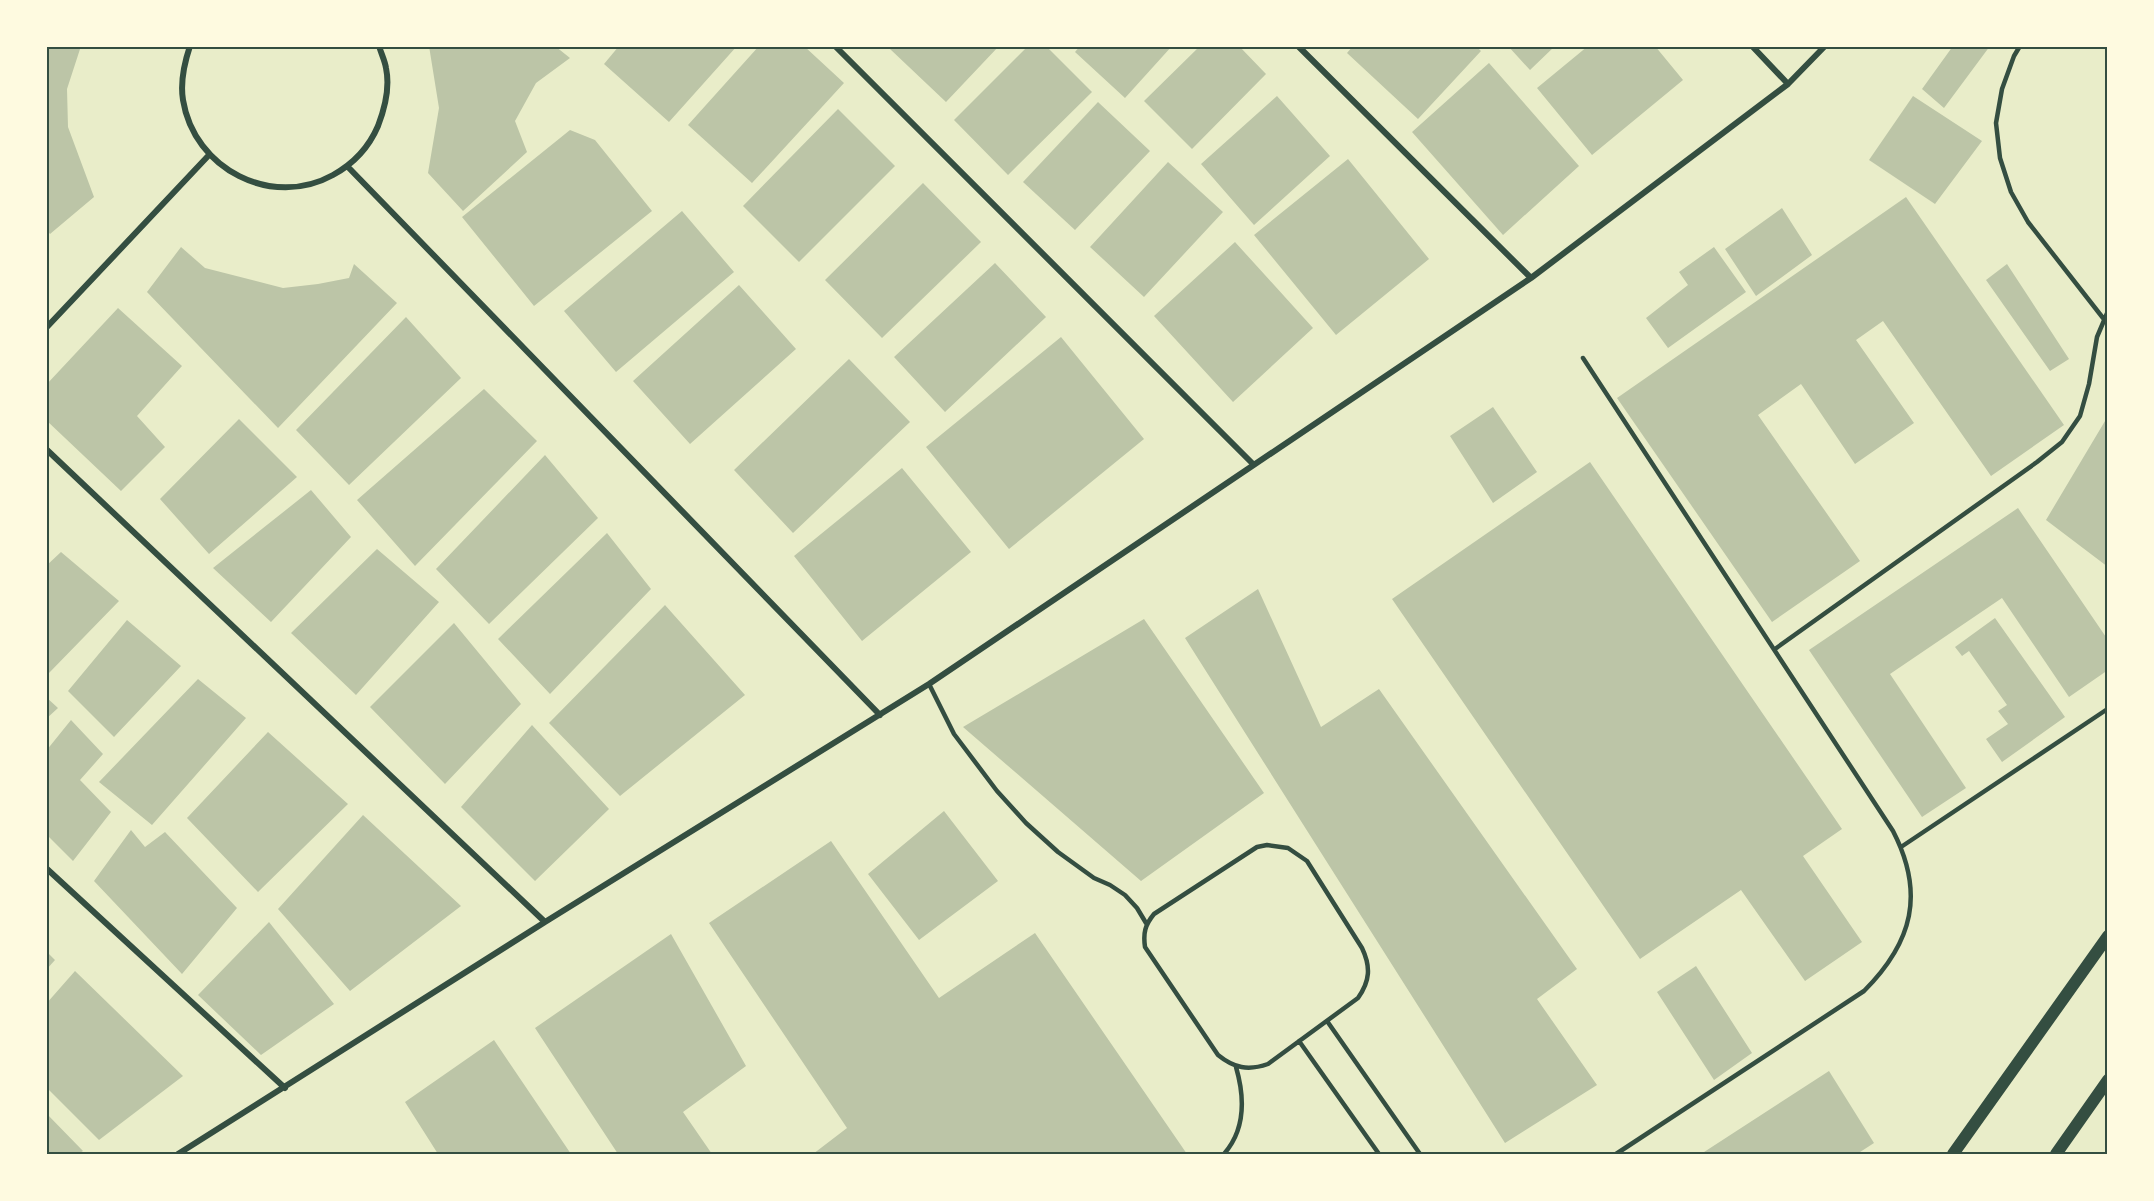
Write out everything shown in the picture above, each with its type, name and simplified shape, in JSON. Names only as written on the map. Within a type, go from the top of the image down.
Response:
[{"type":"main road","points":[[1953,1155],[2108,936]]},
{"type":"main road","points":[[2056,1155],[2108,1080]]},
{"type":"street","points":[[190,46],[183,69],[183,100],[192,129],[209,155],[233,174],[261,185],[292,188],[321,182],[348,167],[372,140],[386,106],[387,69],[379,46]]},
{"type":"street","points":[[835,46],[1253,464]]},
{"type":"street","points":[[1298,46],[1531,278]]},
{"type":"street","points":[[1752,46],[1788,84]]},
{"type":"street","points":[[178,1155],[545,921],[929,684],[1531,278],[1788,84],[1825,46]]},
{"type":"street","points":[[46,328],[209,155]]},
{"type":"street","points":[[348,167],[880,715]]},
{"type":"street","points":[[46,449],[545,921]]},
{"type":"street","points":[[46,868],[285,1088]]},
{"type":"lane","points":[[2020,46],[2002,89],[1996,123],[2000,158],[2010,192],[2028,222],[2103,318]]},
{"type":"lane","points":[[1775,649],[2062,442],[2080,416],[2089,384],[2097,337],[2103,318],[2108,311]]},
{"type":"lane","points":[[1583,358],[1893,831],[1909,873],[1911,899],[1907,925],[1898,950],[1883,972],[1864,991],[1616,1155]]},
{"type":"lane","points":[[929,684],[954,734],[1004,799],[1058,852],[1094,878],[1125,895],[1137,908],[1146,923]]},
{"type":"lane","points":[[1901,847],[2106,710]]},
{"type":"lane","points":[[1277,845],[1298,853],[1307,861],[1368,960],[1369,975],[1366,988],[1358,998],[1327,1021],[1268,1064],[1258,1068],[1236,1067],[1218,1055],[1144,947],[1143,935],[1146,923],[1154,914],[1257,847],[1277,845]]},
{"type":"lane","points":[[1327,1021],[1420,1155]]},
{"type":"lane","points":[[1299,1041],[1379,1155]]},
{"type":"lane","points":[[1224,1155],[1233,1144],[1242,1114],[1243,1098],[1236,1067]]},
{"type":"building","points":[[46,46],[81,46],[67,89],[68,127],[94,197],[50,234],[46,229]]},
{"type":"building","points":[[429,46],[555,46],[570,58],[536,83],[515,121],[527,152],[463,211],[428,173],[439,108]]},
{"type":"building","points":[[619,46],[737,46],[669,122],[604,64]]},
{"type":"building","points":[[759,46],[804,46],[844,83],[752,183],[688,125]]},
{"type":"building","points":[[892,46],[999,46],[946,102],[890,49]]},
{"type":"building","points":[[1028,46],[1046,46],[1092,92],[1008,175],[954,120]]},
{"type":"building","points":[[1080,46],[1172,46],[1125,98],[1075,52]]},
{"type":"building","points":[[1200,46],[1239,46],[1266,74],[1192,149],[1144,101]]},
{"type":"building","points":[[1353,46],[1476,46],[1481,51],[1418,119],[1347,53]]},
{"type":"building","points":[[1508,46],[1555,46],[1530,70]]},
{"type":"building","points":[[1588,46],[1655,46],[1683,80],[1592,155],[1537,88]]},
{"type":"building","points":[[1953,46],[1990,46],[1944,108],[1922,89]]},
{"type":"building","points":[[1489,63],[1579,166],[1503,235],[1412,132]]},
{"type":"building","points":[[1277,96],[1330,156],[1254,225],[1201,164]]},
{"type":"building","points":[[1913,96],[1982,141],[1935,204],[1869,160]]},
{"type":"building","points":[[1098,102],[1150,151],[1075,230],[1023,182]]},
{"type":"building","points":[[838,109],[895,166],[799,262],[743,206]]},
{"type":"building","points":[[570,130],[595,140],[652,211],[534,306],[462,217]]},
{"type":"building","points":[[1348,159],[1429,259],[1336,335],[1254,235]]},
{"type":"building","points":[[1168,162],[1223,212],[1144,297],[1090,247]]},
{"type":"building","points":[[923,183],[981,242],[882,338],[825,280]]},
{"type":"building","points":[[1906,197],[2064,425],[1991,476],[1883,321],[1856,340],[1914,423],[1855,464],[1801,384],[1758,415],[1860,561],[1772,622],[1617,398]]},
{"type":"building","points":[[1782,208],[1812,255],[1756,296],[1725,249]]},
{"type":"building","points":[[682,211],[734,272],[616,372],[564,311]]},
{"type":"building","points":[[1235,242],[1313,328],[1233,402],[1154,316]]},
{"type":"building","points":[[181,247],[205,268],[283,288],[349,278],[354,264],[397,303],[278,428],[147,292]]},
{"type":"building","points":[[1714,247],[1746,292],[1668,348],[1646,318],[1688,285],[1679,272]]},
{"type":"building","points":[[995,263],[1046,317],[945,412],[894,357]]},
{"type":"building","points":[[2007,264],[2069,359],[2050,371],[1986,280]]},
{"type":"building","points":[[739,285],[796,349],[690,444],[633,381]]},
{"type":"building","points":[[118,308],[182,366],[137,416],[165,447],[121,491],[46,420],[46,385]]},
{"type":"building","points":[[406,317],[461,378],[349,485],[296,430]]},
{"type":"building","points":[[1061,337],[1144,439],[1009,549],[926,447]]},
{"type":"building","points":[[849,359],[910,422],[793,533],[734,470]]},
{"type":"building","points":[[484,389],[537,441],[415,566],[357,500]]},
{"type":"building","points":[[1493,407],[1537,472],[1493,503],[1450,436]]},
{"type":"building","points":[[2108,416],[2108,567],[2046,520]]},
{"type":"building","points":[[239,419],[297,477],[209,554],[160,499]]},
{"type":"building","points":[[545,455],[598,518],[489,624],[436,569]]},
{"type":"building","points":[[1590,462],[1842,829],[1803,856],[1862,942],[1805,981],[1741,890],[1640,959],[1392,599]]},
{"type":"building","points":[[902,468],[971,552],[862,641],[794,556]]},
{"type":"building","points":[[311,490],[351,537],[271,622],[213,568]]},
{"type":"building","points":[[2018,508],[2108,640],[2108,670],[2069,697],[2002,598],[1890,674],[1966,788],[1922,817],[1809,650]]},
{"type":"building","points":[[607,533],[651,589],[550,694],[498,639]]},
{"type":"building","points":[[377,549],[439,602],[356,695],[291,633]]},
{"type":"building","points":[[61,552],[119,601],[49,673],[46,671],[46,566]]},
{"type":"building","points":[[1258,589],[1321,727],[1379,689],[1577,969],[1537,999],[1597,1085],[1505,1143],[1185,638]]},
{"type":"building","points":[[665,605],[745,695],[620,796],[549,723]]},
{"type":"building","points":[[1995,618],[2065,717],[2002,762],[1986,739],[2008,724],[1998,711],[2007,705],[1969,651],[1962,656],[1955,647]]},
{"type":"building","points":[[1144,619],[1264,793],[1141,881],[963,727]]},
{"type":"building","points":[[127,620],[181,666],[114,737],[68,691]]},
{"type":"building","points":[[454,623],[521,704],[445,784],[370,707]]},
{"type":"building","points":[[198,679],[246,718],[152,825],[99,782]]},
{"type":"building","points":[[46,697],[58,708],[46,719]]},
{"type":"building","points":[[71,720],[103,754],[80,780],[111,812],[73,861],[46,834],[46,751]]},
{"type":"building","points":[[532,725],[609,809],[535,881],[461,807]]},
{"type":"building","points":[[268,732],[348,804],[258,892],[187,818]]},
{"type":"building","points":[[944,811],[998,881],[919,940],[868,874]]},
{"type":"building","points":[[363,815],[461,906],[350,991],[278,909]]},
{"type":"building","points":[[131,830],[145,847],[165,832],[237,908],[182,974],[94,881]]},
{"type":"building","points":[[831,841],[939,998],[1035,933],[1187,1154],[813,1154],[847,1128],[709,923]]},
{"type":"building","points":[[269,922],[334,1004],[261,1055],[198,995]]},
{"type":"building","points":[[671,934],[746,1066],[683,1112],[712,1154],[618,1154],[535,1028]]},
{"type":"building","points":[[46,951],[55,960],[46,970]]},
{"type":"building","points":[[1696,966],[1752,1053],[1714,1080],[1657,992]]},
{"type":"building","points":[[75,971],[183,1076],[99,1140],[46,1087],[46,1004]]},
{"type":"building","points":[[494,1040],[571,1154],[438,1154],[405,1102]]},
{"type":"building","points":[[1829,1071],[1874,1143],[1857,1154],[1701,1154]]},
{"type":"building","points":[[46,1113],[83,1151],[78,1154],[46,1154]]}]
